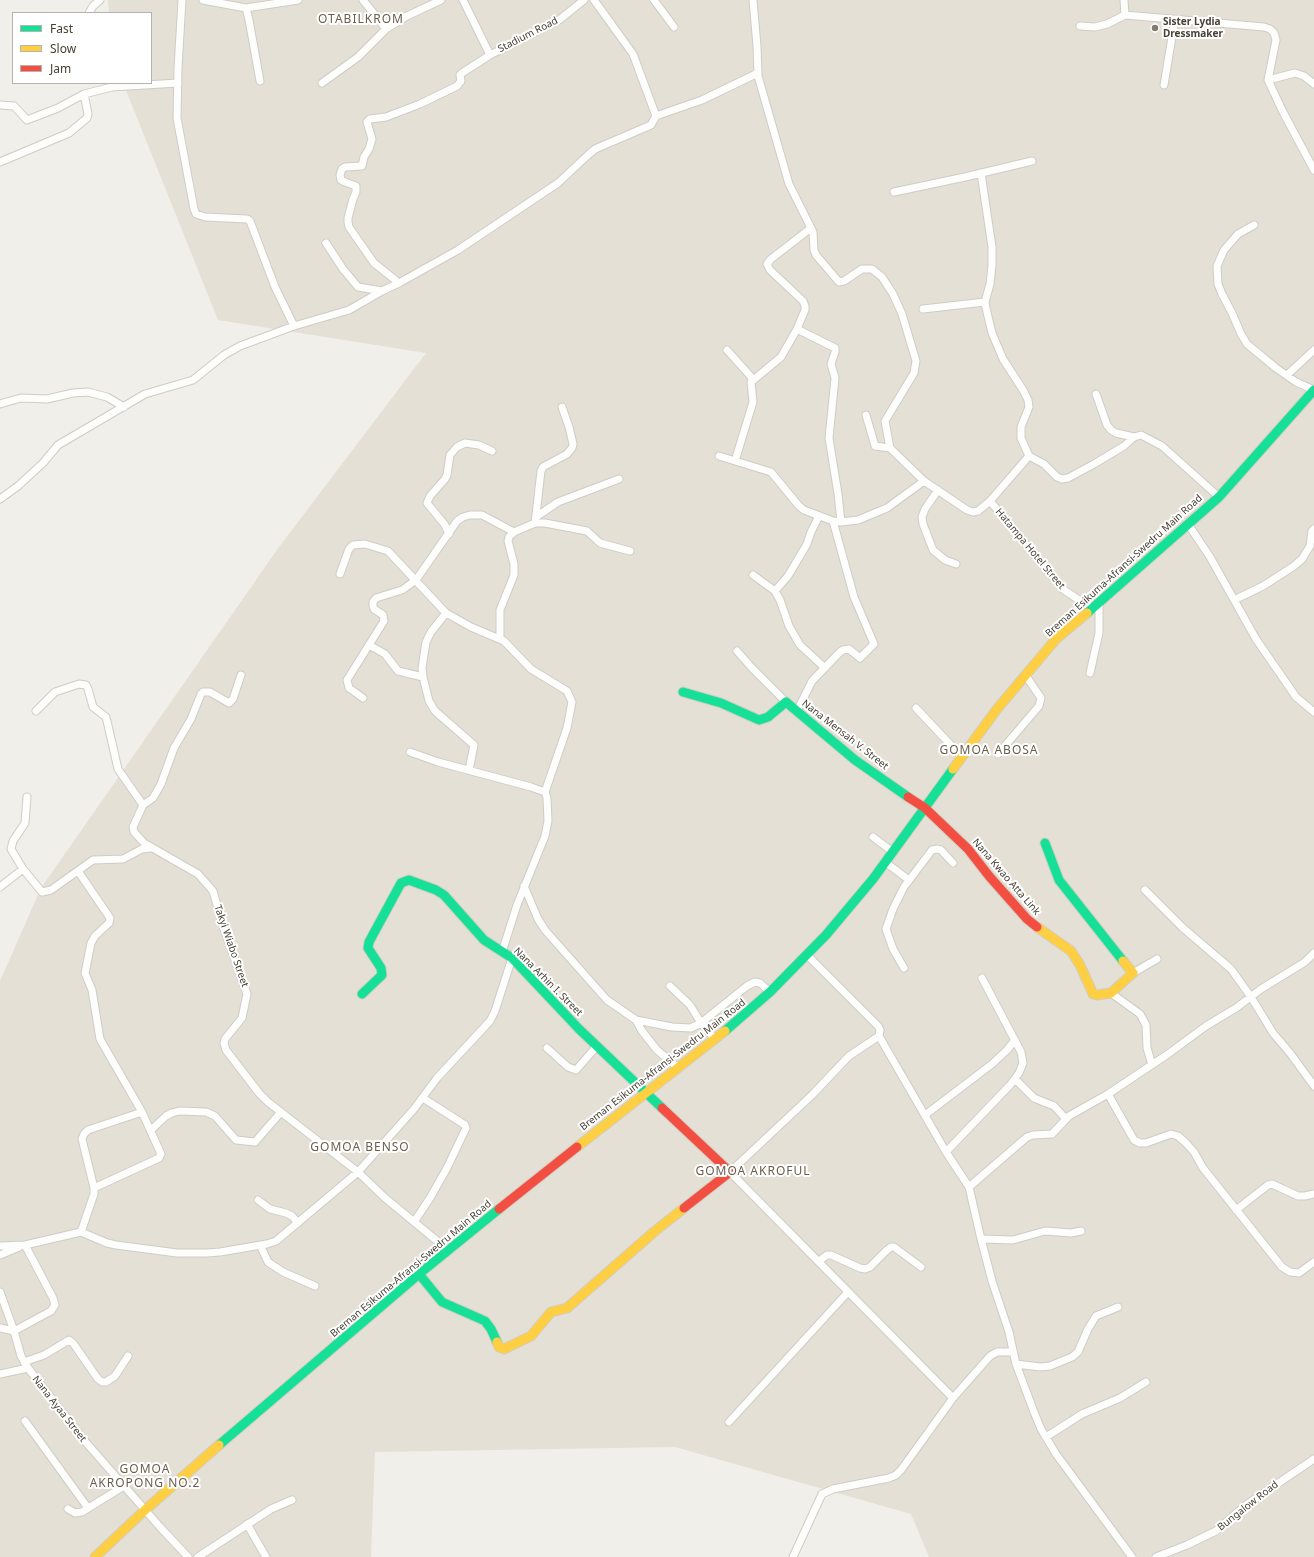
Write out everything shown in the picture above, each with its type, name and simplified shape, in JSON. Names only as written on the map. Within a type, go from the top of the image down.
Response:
[{"type":"street","points":[[90,12],[93,6],[100,0]]},
{"type":"street","points":[[182,0],[177,118],[194,209],[196,214],[204,217],[247,219],[250,221],[275,287],[294,326]]},
{"type":"street","points":[[203,0],[246,8],[298,0]]},
{"type":"street","points":[[363,0],[386,29]]},
{"type":"street","points":[[322,83],[358,57],[386,29],[407,16],[441,0]]},
{"type":"street","points":[[463,0],[490,55]]},
{"type":"street","name":"Stadium Road","points":[[399,283],[374,264],[349,227],[348,218],[356,192],[356,186],[341,180],[342,169],[345,167],[362,166],[364,157],[369,149],[372,139],[367,122],[368,120],[386,117],[427,101],[457,86],[461,81],[460,75],[490,55],[559,20],[584,0]]},
{"type":"street","points":[[594,0],[633,54],[656,116]]},
{"type":"street","points":[[654,0],[674,27]]},
{"type":"street","points":[[753,0],[758,73],[789,184],[811,228],[814,236],[814,250],[816,255],[837,281],[844,281],[862,269],[872,269],[882,277],[893,294],[902,314],[916,361],[916,368],[885,421],[890,448],[924,481],[972,512],[978,511],[990,501],[1029,456]]},
{"type":"street","points":[[1124,0],[1126,15]]},
{"type":"street","points":[[246,8],[260,81]]},
{"type":"street","points":[[1080,26],[1095,27],[1126,15],[1270,29],[1274,33],[1276,40],[1268,80],[1283,112],[1314,170]]},
{"type":"street","points":[[1164,85],[1175,20]]},
{"type":"street","points":[[0,499],[18,486],[43,463],[58,446],[149,392],[193,380],[234,348],[294,326],[349,310],[458,250],[558,184],[596,149],[651,126],[656,116],[702,100],[758,73]]},
{"type":"street","points":[[1268,80],[1295,73],[1304,76],[1314,84]]},
{"type":"street","points":[[0,105],[14,106],[27,120],[58,108],[84,94],[112,87],[178,83]]},
{"type":"street","points":[[0,162],[69,133],[87,118],[88,114],[84,94]]},
{"type":"street","points":[[894,192],[1032,161]]},
{"type":"street","points":[[981,173],[992,247],[990,284],[985,302],[992,333],[1004,359],[1028,400],[1029,407],[1021,427],[1021,438],[1029,456],[1044,464],[1057,477],[1062,479],[1068,478],[1124,446],[1134,437],[1141,435],[1162,446],[1219,497]]},
{"type":"street","points":[[1254,225],[1238,234],[1224,250],[1217,266],[1218,284],[1247,344],[1296,382],[1314,390]]},
{"type":"street","points":[[735,460],[753,402],[751,384],[753,379],[781,357],[805,310],[804,303],[770,270],[768,264],[771,259],[811,228]]},
{"type":"street","points":[[326,243],[343,269],[358,287],[382,291]]},
{"type":"street","points":[[923,309],[985,302]]},
{"type":"street","points":[[797,328],[835,348],[831,364],[835,378],[829,438],[841,522]]},
{"type":"street","points":[[727,350],[753,379]]},
{"type":"street","points":[[1287,375],[1314,350]]},
{"type":"street","name":"Breman Esikuma-Afransi-Swedru Main Road","points":[[95,1557],[145,1510],[419,1274],[676,1067],[716,1039],[770,992],[840,920],[893,852],[997,709],[1056,639],[1219,497],[1314,390]]},
{"type":"street","points":[[0,404],[21,398],[47,399],[72,393],[88,392],[107,397],[124,407]]},
{"type":"street","points":[[1096,394],[1106,425],[1116,433],[1134,437]]},
{"type":"street","points":[[536,520],[541,471],[543,467],[567,454],[572,448],[573,444],[562,407]]},
{"type":"street","points":[[866,415],[875,446],[890,448]]},
{"type":"street","points":[[449,534],[445,525],[427,503],[430,496],[447,475],[450,455],[457,447],[465,443],[479,444],[492,451]]},
{"type":"street","points":[[719,456],[771,472],[804,510],[833,521],[841,522],[858,520],[887,508],[924,481]]},
{"type":"street","points":[[500,638],[500,610],[514,575],[514,564],[508,541],[511,534],[536,520],[558,502],[619,480]]},
{"type":"street","points":[[938,490],[925,509],[922,517],[923,524],[933,550],[945,560],[956,564]]},
{"type":"street","name":"Hatampa Hotel Street","points":[[990,501],[1064,590],[1091,608]]},
{"type":"street","points":[[363,698],[348,688],[347,680],[384,621],[383,615],[374,608],[374,602],[379,596],[402,590],[416,580],[457,521],[463,517],[477,514],[482,515],[514,532]]},
{"type":"street","points":[[775,591],[788,576],[807,544],[819,516]]},
{"type":"street","points":[[536,520],[544,523],[587,531],[600,543],[630,551]]},
{"type":"street","points":[[797,711],[812,681],[843,650],[850,650],[860,658],[874,644],[854,597],[833,521]]},
{"type":"street","points":[[1188,524],[1210,557],[1256,639],[1296,697],[1314,712]]},
{"type":"street","points":[[1234,600],[1263,586],[1294,566],[1302,559],[1310,546],[1312,531],[1314,529]]},
{"type":"street","points":[[340,574],[349,549],[359,544],[388,551],[446,613],[471,627],[500,638],[509,645],[531,669],[563,688],[570,696],[572,702],[567,728],[545,792],[547,798],[547,829],[524,886],[502,952]]},
{"type":"street","points":[[753,575],[775,591],[780,600],[789,626],[800,645],[825,668]]},
{"type":"street","points":[[1090,673],[1099,634],[1099,602]]},
{"type":"street","points":[[446,613],[431,632],[426,642],[422,677],[429,701],[435,711],[474,745],[469,770]]},
{"type":"street","points":[[369,645],[385,654],[398,671],[422,677]]},
{"type":"street","points":[[737,651],[786,702]]},
{"type":"street","points":[[152,848],[140,839],[133,830],[134,823],[143,805],[153,798],[161,784],[174,748],[191,719],[201,694],[203,692],[210,692],[229,703],[233,699],[241,675]]},
{"type":"street","points":[[998,754],[1038,706],[1041,698],[1026,676]]},
{"type":"street","points":[[36,711],[55,692],[79,684],[86,685],[93,707],[106,717],[108,721],[118,770],[143,805]]},
{"type":"street","name":"Nana Mensah V. Street","points":[[683,692],[721,703],[759,720],[768,717],[786,702],[856,760],[925,808]]},
{"type":"street","points":[[916,708],[962,757]]},
{"type":"street","points":[[410,752],[545,792]]},
{"type":"street","points":[[27,797],[25,823],[13,841],[11,849],[23,869],[42,892],[51,890],[93,860],[123,859],[142,849],[152,848]]},
{"type":"street","name":"Nana Kwao Atta Link","points":[[925,808],[968,849],[989,876],[1027,919],[1071,951],[1080,965],[1093,994],[1097,996],[1111,993]]},
{"type":"street","points":[[873,837],[893,852]]},
{"type":"street","points":[[1045,843],[1048,856],[1059,880],[1133,973]]},
{"type":"street","name":"Takyi Wiabo Street","points":[[152,848],[198,874],[213,891],[223,926],[247,991],[243,1014],[225,1040],[224,1046],[259,1093],[280,1112],[358,1172],[384,1197],[448,1250]]},
{"type":"street","points":[[904,968],[893,949],[886,927],[896,903],[904,887],[934,849],[940,850],[953,863]]},
{"type":"street","points":[[885,862],[909,880]]},
{"type":"street","points":[[0,887],[23,869]]},
{"type":"street","points":[[78,871],[110,918],[109,923],[91,943],[85,973],[92,990],[100,1039],[142,1112],[161,1152],[160,1156],[94,1188]]},
{"type":"street","name":"Nana Arhin I. Street","points":[[362,994],[382,975],[383,972],[368,948],[369,942],[401,883],[406,880],[440,892],[484,940],[512,958],[597,1046],[730,1172]]},
{"type":"street","points":[[524,886],[544,930],[608,1000],[636,1020],[687,1029],[701,1023],[747,986],[755,982],[760,983],[770,992]]},
{"type":"street","points":[[1145,890],[1183,928],[1230,969],[1251,997],[1273,1033],[1290,1053],[1314,1086]]},
{"type":"street","points":[[969,1187],[1026,1137],[1052,1134],[1074,1114],[1152,1065],[1206,1026],[1305,962],[1314,953]]},
{"type":"street","points":[[807,955],[875,1022],[880,1030],[879,1036],[946,1152],[969,1187],[992,1281],[1009,1332],[1016,1364],[1024,1390],[1041,1429],[1076,1482],[1132,1557]]},
{"type":"street","points":[[0,1255],[25,1245],[80,1232],[116,1245],[177,1253],[207,1253],[276,1241],[358,1172],[423,1098],[437,1078],[494,1015],[512,958]]},
{"type":"street","points":[[1152,1065],[1146,1048],[1146,1025],[1140,1014],[1111,993],[1133,973],[1157,959]]},
{"type":"street","points":[[946,1152],[1015,1079],[1021,1067],[1023,1058],[982,978]]},
{"type":"street","points":[[670,986],[690,1005],[701,1023],[716,1039]]},
{"type":"street","points":[[636,1020],[642,1031],[657,1050],[676,1067]]},
{"type":"street","points":[[419,1274],[442,1302],[485,1321],[491,1329],[499,1347],[504,1349],[531,1336],[551,1312],[567,1308],[655,1231],[730,1172],[812,1095],[849,1056],[879,1036]]},
{"type":"street","points":[[925,1115],[992,1064],[1015,1040]]},
{"type":"street","points":[[547,1048],[568,1067],[576,1070],[597,1046]]},
{"type":"street","points":[[1015,1079],[1034,1098],[1054,1106],[1066,1120]]},
{"type":"street","points":[[1108,1094],[1134,1140],[1140,1143],[1146,1143],[1171,1134],[1178,1136],[1194,1152],[1203,1168],[1282,1267],[1290,1272],[1299,1273],[1314,1262]]},
{"type":"street","points":[[414,1222],[447,1168],[466,1128],[464,1125],[423,1098]]},
{"type":"street","points":[[151,1130],[166,1116],[179,1111],[206,1112],[215,1116],[236,1140],[255,1142],[280,1112]]},
{"type":"street","points":[[80,1232],[94,1196],[94,1188],[82,1139],[84,1134],[88,1130],[142,1112]]},
{"type":"street","points":[[730,1172],[953,1398]]},
{"type":"street","points":[[1236,1210],[1268,1185],[1272,1184],[1298,1196],[1314,1194]]},
{"type":"street","points":[[258,1200],[270,1209],[292,1216],[298,1222]]},
{"type":"street","points":[[981,1239],[1002,1241],[1013,1240],[1045,1231],[1062,1233],[1081,1231]]},
{"type":"street","points":[[0,1246],[25,1245]]},
{"type":"street","points":[[0,1328],[14,1331],[51,1310],[55,1305],[53,1298],[25,1245]]},
{"type":"street","points":[[260,1245],[268,1262],[283,1272],[315,1286]]},
{"type":"street","points":[[819,1261],[827,1255],[831,1255],[865,1269],[870,1267],[887,1250],[894,1247],[921,1267]]},
{"type":"street","name":"Nana Ayaa Street","points":[[0,1292],[26,1365],[83,1439],[188,1557]]},
{"type":"street","points":[[729,1422],[848,1292]]},
{"type":"street","points":[[1016,1364],[1040,1367],[1050,1366],[1072,1357],[1078,1352],[1088,1329],[1096,1316],[1118,1307]]},
{"type":"street","points":[[0,1374],[26,1365],[69,1340],[73,1343],[98,1379],[102,1382],[106,1382],[115,1376],[128,1356]]},
{"type":"street","points":[[793,1557],[822,1494],[833,1489],[889,1478],[896,1475],[953,1398],[990,1356],[997,1352],[1013,1352]]},
{"type":"street","points":[[1046,1438],[1082,1414],[1120,1398],[1146,1382]]},
{"type":"street","points":[[25,1421],[88,1508]]},
{"type":"street","name":"Bungalow Road","points":[[1156,1557],[1216,1532],[1246,1505],[1314,1459]]},
{"type":"street","points":[[68,1509],[75,1513],[82,1512],[124,1486]]},
{"type":"street","points":[[198,1557],[271,1509],[292,1500]]},
{"type":"street","points":[[247,1524],[266,1557]]},
{"type":"shaded area","points":[[108,0],[1314,0],[1314,1557],[929,1557],[911,1514],[675,1447],[375,1452],[371,1557],[0,1557],[0,981],[41,888],[279,547],[426,353],[218,320],[123,84],[152,84],[152,12],[109,12]]},
{"type":"traffic: fast","points":[[1087,613],[1219,497],[1314,390]]},
{"type":"traffic: fast","points":[[683,692],[721,703],[759,720],[768,717],[786,702],[855,760],[908,797]]},
{"type":"traffic: fast","points":[[725,1031],[770,992],[826,935],[873,879],[953,769]]},
{"type":"traffic: fast","points":[[1045,843],[1059,880],[1123,961]]},
{"type":"traffic: fast","points":[[362,994],[382,975],[381,968],[368,948],[369,942],[401,883],[409,880],[436,890],[444,895],[484,940],[512,958],[579,1029],[662,1108]]},
{"type":"traffic: fast","points":[[219,1445],[419,1274],[499,1209]]},
{"type":"traffic: fast","points":[[419,1274],[442,1302],[485,1321],[491,1329],[497,1342]]},
{"type":"traffic: slow","points":[[953,769],[997,709],[1056,639],[1087,613]]},
{"type":"traffic: slow","points":[[1037,927],[1071,951],[1080,965],[1093,994],[1097,995],[1111,993],[1133,973],[1123,961]]},
{"type":"traffic: slow","points":[[577,1147],[725,1031]]},
{"type":"traffic: slow","points":[[497,1342],[499,1347],[504,1349],[531,1336],[551,1312],[567,1308],[655,1231],[684,1208]]},
{"type":"traffic: slow","points":[[95,1557],[145,1510],[219,1445]]},
{"type":"traffic: jam","points":[[908,797],[925,808],[968,849],[989,876],[1027,919],[1037,927]]},
{"type":"traffic: jam","points":[[662,1108],[730,1172],[684,1208]]},
{"type":"traffic: jam","points":[[499,1209],[577,1147]]},
{"type":"place","name":"Sister Lydia Dressmaker","points":[[1155,28]]},
{"type":"district","name":"OTABILKROM","points":[[361,20]]},
{"type":"district","name":"GOMOA ABOSA","points":[[989,751]]},
{"type":"district","name":"GOMOA BENSO","points":[[360,1148]]},
{"type":"district","name":"GOMOA AKROFUL","points":[[753,1172]]},
{"type":"district","name":"GOMOA AKROPONG NO.2","points":[[145,1477]]}]
